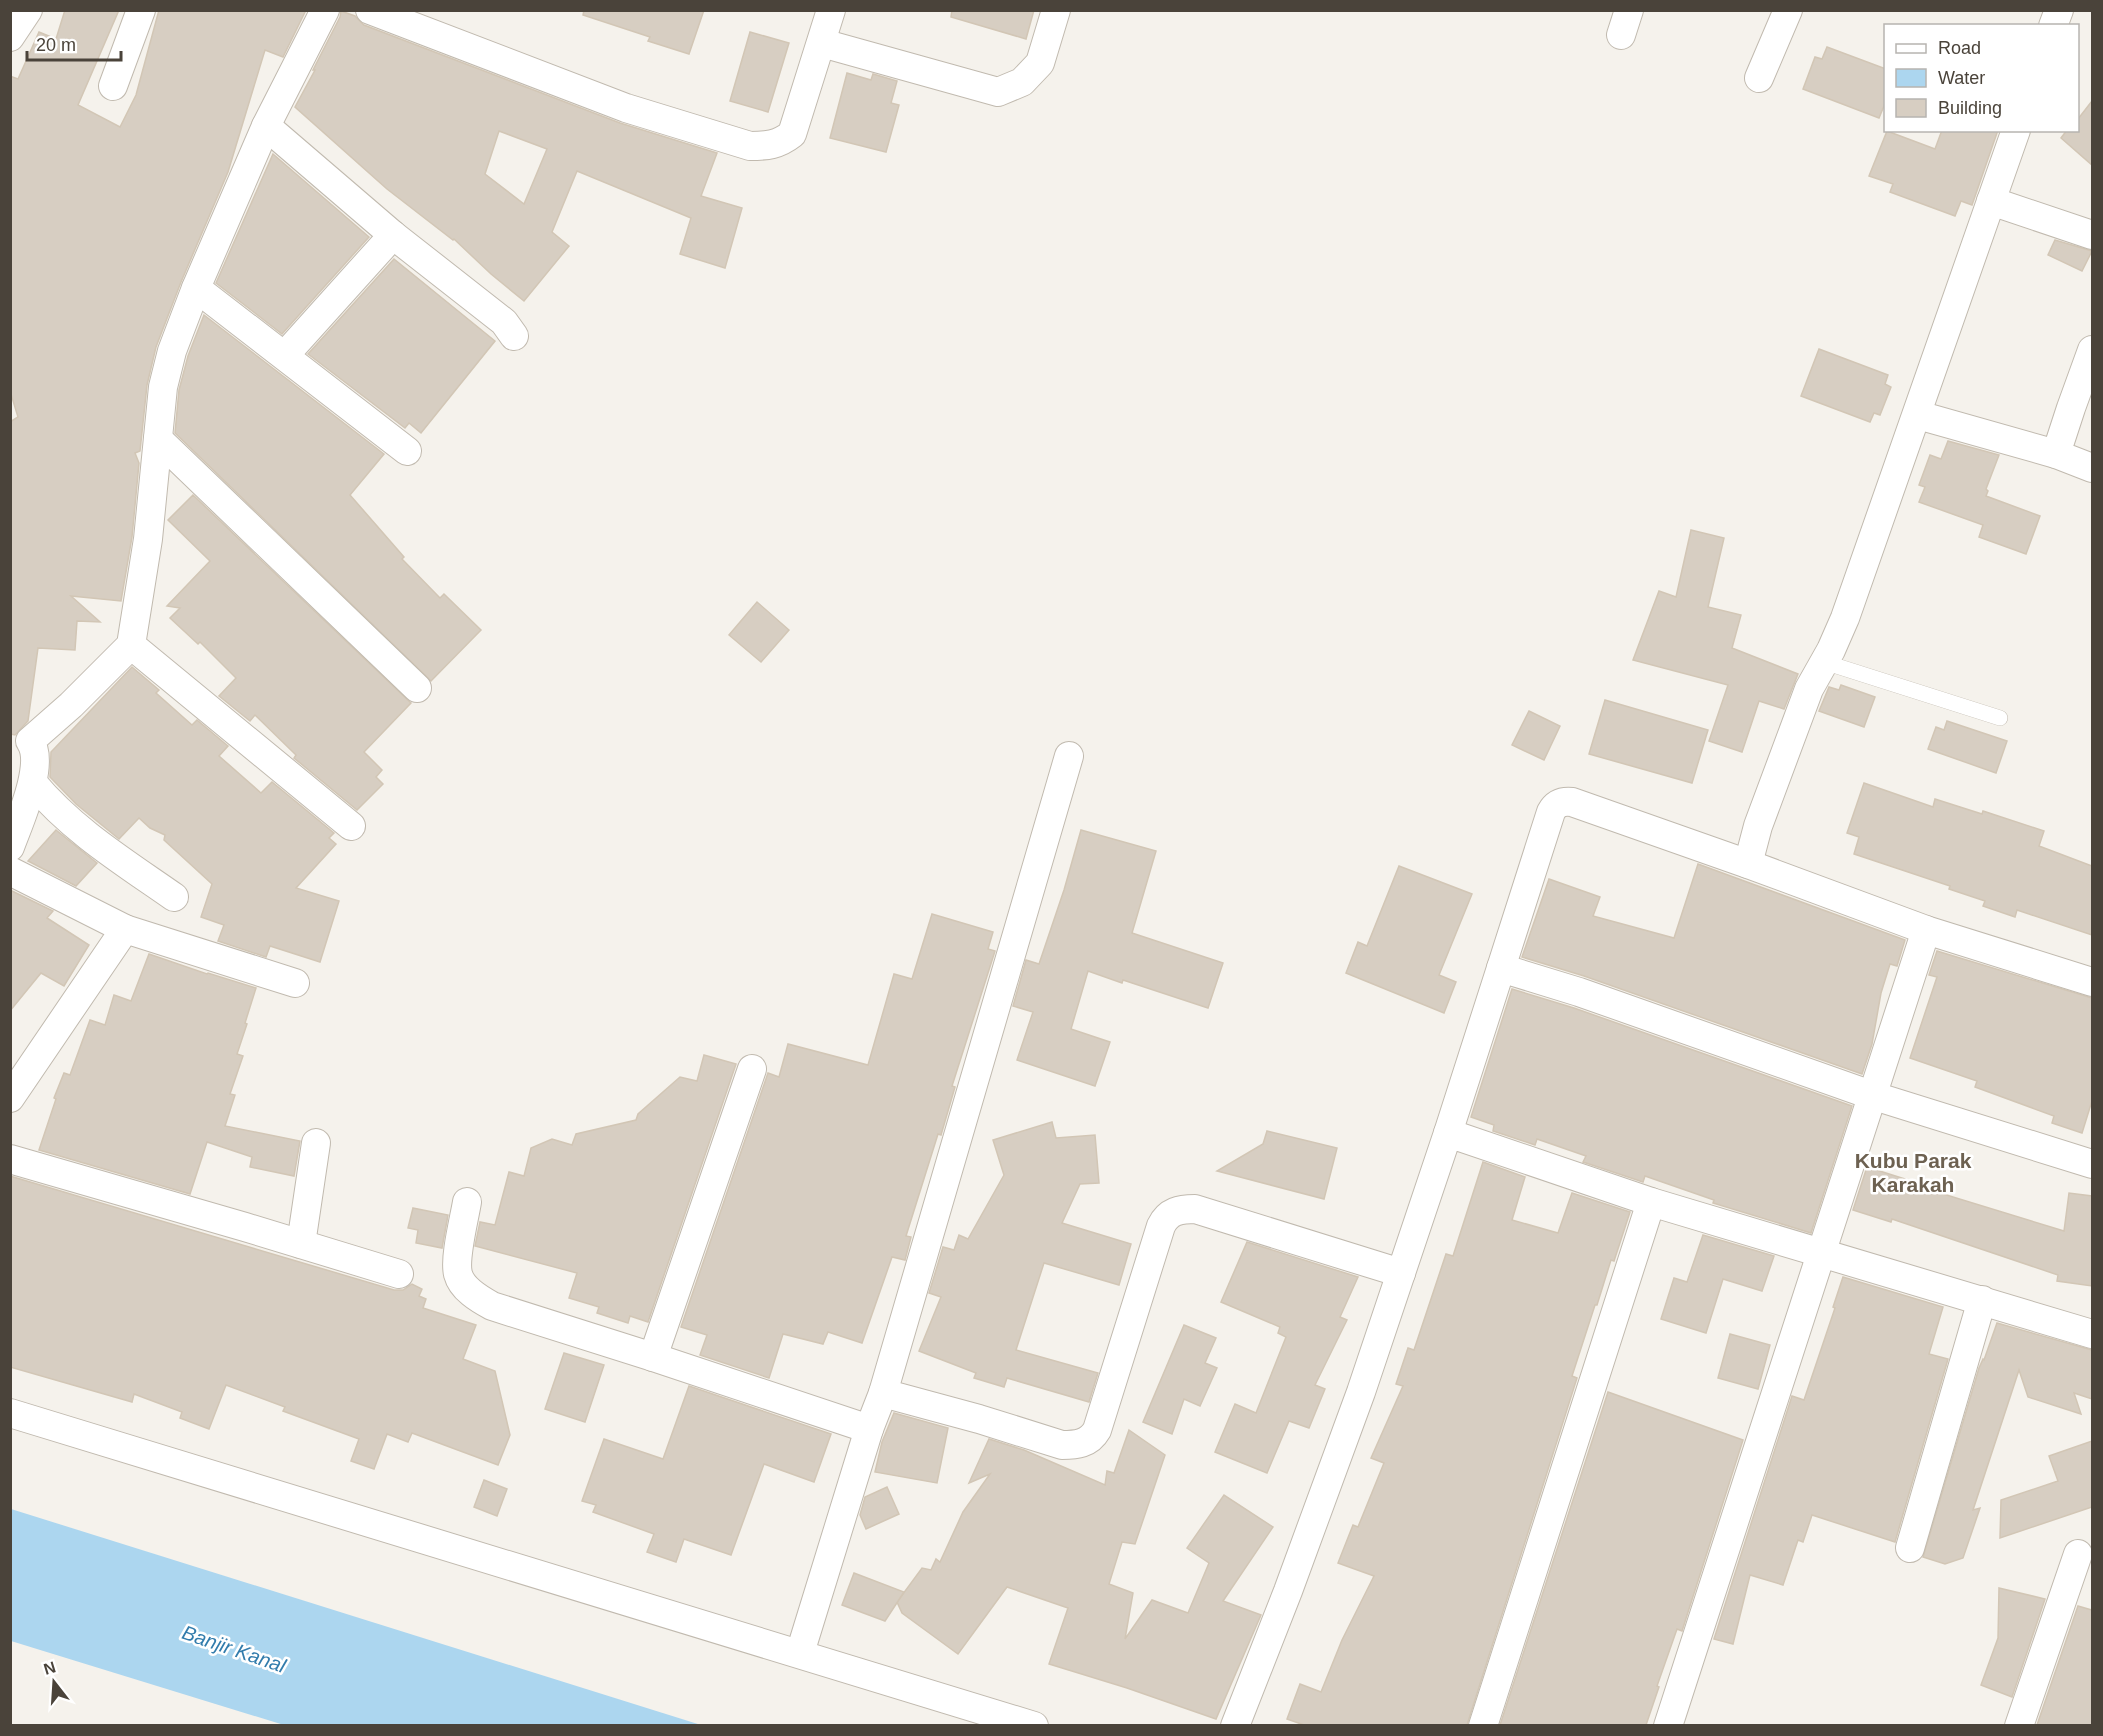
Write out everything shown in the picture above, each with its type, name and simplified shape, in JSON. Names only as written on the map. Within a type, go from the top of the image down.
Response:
[{"type":"street","points":[[10,37],[28,10]]},
{"type":"street","points":[[113,86],[141,10]]},
{"type":"street","points":[[10,846],[33,783],[34,750],[30,741],[71,705],[131,645],[148,539],[165,378],[172,351],[196,288],[266,126],[325,10]]},
{"type":"street","points":[[370,10],[626,108],[750,146],[770,146],[792,134],[831,10]]},
{"type":"street","points":[[822,43],[998,92],[1022,82],[1040,63],[1056,10]]},
{"type":"street","points":[[1759,78],[1788,10]]},
{"type":"street","points":[[266,126],[393,234],[493,312],[514,336]]},
{"type":"street","points":[[1748,864],[1758,826],[1809,688],[1845,618],[2015,132]]},
{"type":"street","points":[[1991,201],[2092,235]]},
{"type":"street","points":[[285,356],[393,234]]},
{"type":"street","points":[[196,288],[407,451]]},
{"type":"street","points":[[2056,454],[2092,350]]},
{"type":"street","points":[[1918,415],[2056,454],[2092,468]]},
{"type":"street","points":[[158,439],[417,688]]},
{"type":"street","points":[[131,645],[351,826]]},
{"type":"street","points":[[800,1653],[869,1429],[883,1393],[1069,756]]},
{"type":"street","points":[[33,783],[49,801],[90,838],[174,897]]},
{"type":"street","points":[[1236,1725],[1337,1458],[1448,1133],[1551,812],[1558,804],[1572,802],[1926,930],[2092,982]]},
{"type":"street","points":[[10,871],[125,929],[295,983]]},
{"type":"street","points":[[10,1098],[125,929]]},
{"type":"street","points":[[1668,1725],[1926,930]]},
{"type":"street","points":[[1501,968],[1590,996],[1871,1095],[2092,1164]]},
{"type":"street","points":[[652,1357],[752,1069]]},
{"type":"street","points":[[1448,1133],[1651,1202],[2092,1334]]},
{"type":"street","points":[[301,1244],[316,1143]]},
{"type":"street","points":[[10,1159],[399,1274]]},
{"type":"street","points":[[467,1202],[457,1263],[458,1276],[477,1298],[492,1306],[869,1429]]},
{"type":"street","points":[[1483,1725],[1651,1202]]},
{"type":"street","points":[[883,1393],[979,1419],[1062,1445],[1086,1442],[1097,1430],[1164,1218],[1178,1210],[1195,1209],[1401,1273]]},
{"type":"street","points":[[1910,1548],[1982,1300]]},
{"type":"street","points":[[10,1413],[1034,1725]]},
{"type":"street","points":[[2019,1725],[2078,1554]]},
{"type":"lane","points":[[1824,662],[2000,718]]},
{"type":"water","name":"Banjir Kanal","points":[[11,1509],[701,1725],[284,1725],[11,1641]]},
{"type":"building","points":[[65,10],[119,10],[78,105],[120,127],[136,95],[159,10],[306,10],[283,57],[265,50],[228,172],[156,347],[147,385],[140,451],[135,453],[139,463],[132,537],[121,601],[71,596],[100,622],[77,621],[75,650],[38,648],[28,721],[15,735],[10,734],[10,422],[18,417],[10,391],[10,76],[18,79],[39,32],[56,39]]},
{"type":"building","points":[[584,10],[704,10],[689,54],[648,41],[650,37],[583,15]]},
{"type":"building","points":[[952,10],[1034,10],[1026,39],[951,17]]},
{"type":"building","points":[[341,11],[355,16],[364,25],[620,123],[717,153],[701,196],[742,208],[725,268],[680,254],[691,218],[577,171],[552,232],[569,246],[524,301],[454,239],[387,189],[295,107]],"holes":[[[499,131],[547,149],[524,204],[485,174]]]},
{"type":"building","points":[[750,32],[789,43],[768,112],[730,101]]},
{"type":"building","points":[[1827,47],[1884,68],[1884,106],[1879,118],[1803,89],[1815,57],[1822,59]]},
{"type":"building","points":[[847,73],[871,80],[873,74],[897,81],[891,103],[899,105],[886,152],[830,138]]},
{"type":"building","points":[[2092,101],[2092,165],[2061,138],[2066,132],[2079,132],[2079,118]]},
{"type":"building","points":[[1887,132],[1935,149],[1941,132],[1997,132],[1972,205],[1961,201],[1955,216],[1890,192],[1893,184],[1869,176]]},
{"type":"building","points":[[273,154],[369,237],[282,334],[216,283]]},
{"type":"building","points":[[2055,240],[2092,251],[2082,271],[2048,255]]},
{"type":"building","points":[[394,259],[495,341],[421,433],[409,423],[405,428],[308,354]]},
{"type":"building","points":[[204,315],[384,454],[350,495],[404,557],[402,559],[440,598],[444,594],[481,630],[431,681],[175,433],[179,390],[188,356]]},
{"type":"building","points":[[1819,349],[1888,375],[1885,384],[1891,387],[1880,415],[1874,413],[1870,422],[1801,396]]},
{"type":"building","points":[[1948,441],[1999,455],[1986,489],[1988,491],[1986,496],[2040,516],[2026,554],[1979,537],[1983,525],[1919,502],[1925,487],[1919,485],[1930,455],[1941,459]]},
{"type":"building","points":[[193,495],[411,703],[364,752],[382,770],[376,777],[383,784],[357,810],[294,758],[296,755],[255,715],[250,721],[219,696],[236,678],[200,642],[198,644],[170,618],[180,608],[167,606],[210,561],[168,520]]},
{"type":"building","points":[[1691,530],[1724,538],[1708,607],[1741,615],[1732,648],[1798,674],[1784,709],[1759,701],[1742,752],[1709,741],[1728,685],[1633,660],[1659,591],[1676,597]]},
{"type":"building","points":[[757,602],[789,630],[761,662],[729,635]]},
{"type":"building","points":[[132,667],[159,690],[156,693],[192,725],[197,720],[228,746],[219,756],[261,793],[272,782],[334,833],[329,838],[336,844],[296,888],[339,901],[320,962],[270,946],[266,957],[218,941],[224,925],[201,917],[212,884],[164,840],[165,835],[150,828],[139,818],[119,839],[76,804],[50,777],[51,752]]},
{"type":"building","points":[[1841,685],[1875,697],[1864,727],[1819,711],[1829,687],[1839,690]]},
{"type":"building","points":[[1605,700],[1708,730],[1692,783],[1589,754]]},
{"type":"building","points":[[1529,711],[1560,726],[1544,760],[1512,745]]},
{"type":"building","points":[[1947,721],[2007,741],[1996,773],[1928,749],[1936,727],[1944,730]]},
{"type":"building","points":[[1864,783],[1933,807],[1935,799],[1982,814],[1983,811],[2044,831],[2039,846],[2092,866],[2092,935],[2017,910],[2015,917],[1983,906],[1985,901],[1949,889],[1950,886],[1854,854],[1859,837],[1847,833]]},
{"type":"building","points":[[56,830],[97,863],[76,886],[28,861]]},
{"type":"building","points":[[1081,830],[1156,851],[1132,933],[1223,963],[1208,1008],[1088,971],[1071,1029],[1110,1042],[1095,1086],[1017,1060],[1033,1012],[1013,1006],[1026,960],[1039,964]]},
{"type":"building","points":[[1698,864],[1905,940],[1897,966],[1890,964],[1881,993],[1872,1044],[1862,1074],[1584,976],[1522,957],[1549,879],[1600,897],[1593,916],[1674,938]]},
{"type":"building","points":[[1399,866],[1472,894],[1439,975],[1456,982],[1444,1013],[1346,973],[1358,942],[1367,946]]},
{"type":"building","points":[[10,890],[53,911],[47,918],[89,945],[64,986],[41,973],[10,1011]]},
{"type":"building","points":[[932,914],[993,932],[988,949],[995,951],[952,1086],[955,1087],[941,1135],[938,1134],[906,1236],[911,1237],[905,1260],[892,1257],[862,1343],[828,1332],[823,1344],[783,1334],[769,1378],[700,1355],[707,1335],[681,1327],[768,1073],[779,1077],[788,1044],[868,1065],[894,974],[912,979]]},
{"type":"building","points":[[1937,951],[2092,998],[2092,1101],[2082,1133],[2052,1123],[2054,1116],[1975,1087],[1977,1081],[1910,1058],[1937,977],[1929,975]]},
{"type":"building","points":[[149,954],[256,988],[237,1054],[243,1056],[230,1094],[235,1095],[225,1126],[300,1141],[294,1176],[250,1167],[252,1157],[207,1142],[190,1194],[39,1150],[56,1099],[54,1098],[64,1073],[70,1075],[90,1020],[105,1025],[114,995],[131,1001]]},
{"type":"building","points":[[1512,989],[1574,1008],[1852,1106],[1811,1233],[1713,1203],[1714,1200],[1645,1176],[1643,1182],[1583,1162],[1586,1156],[1537,1139],[1535,1145],[1493,1131],[1494,1125],[1471,1117]]},
{"type":"building","points":[[704,1055],[736,1064],[648,1322],[630,1316],[628,1323],[597,1313],[599,1307],[569,1298],[577,1273],[475,1246],[480,1222],[495,1225],[509,1172],[524,1176],[531,1148],[552,1139],[572,1145],[576,1134],[636,1120],[638,1114],[680,1077],[697,1081]]},
{"type":"building","points":[[1052,1122],[1056,1138],[1095,1135],[1099,1183],[1080,1184],[1062,1223],[1131,1244],[1119,1285],[1044,1263],[1016,1350],[1098,1373],[1089,1402],[1007,1378],[1004,1387],[974,1378],[976,1373],[919,1351],[941,1297],[929,1293],[943,1247],[954,1250],[959,1235],[968,1239],[1004,1175],[993,1140]]},
{"type":"building","points":[[1267,1131],[1337,1148],[1324,1199],[1217,1171],[1263,1144]]},
{"type":"building","points":[[1483,1162],[1525,1177],[1512,1220],[1558,1233],[1572,1193],[1630,1212],[1614,1261],[1611,1260],[1597,1305],[1595,1305],[1572,1376],[1577,1378],[1467,1725],[1304,1725],[1287,1719],[1300,1684],[1321,1692],[1342,1640],[1374,1576],[1338,1563],[1353,1525],[1358,1527],[1384,1463],[1371,1458],[1403,1386],[1396,1384],[1408,1348],[1414,1350],[1446,1254],[1453,1256]]},
{"type":"building","points":[[1867,1167],[1905,1179],[1904,1182],[2064,1231],[2069,1193],[2092,1196],[2092,1286],[2057,1281],[2058,1275],[1892,1219],[1891,1222],[1853,1210]]},
{"type":"building","points":[[10,1176],[394,1290],[403,1290],[412,1284],[422,1289],[419,1296],[426,1299],[423,1308],[476,1325],[463,1359],[495,1371],[510,1435],[498,1465],[412,1433],[408,1442],[387,1434],[374,1469],[351,1461],[359,1439],[283,1411],[285,1407],[226,1385],[209,1429],[180,1418],[182,1412],[134,1394],[132,1402],[10,1367]]},
{"type":"building","points":[[413,1208],[448,1215],[442,1248],[416,1243],[418,1230],[408,1228]]},
{"type":"building","points":[[1703,1235],[1774,1256],[1762,1291],[1723,1279],[1706,1333],[1661,1319],[1674,1278],[1687,1282]]},
{"type":"building","points":[[1247,1242],[1358,1277],[1340,1317],[1347,1320],[1315,1385],[1325,1389],[1309,1428],[1289,1421],[1267,1473],[1215,1452],[1235,1404],[1256,1413],[1286,1337],[1278,1333],[1280,1327],[1221,1302]]},
{"type":"building","points":[[1843,1277],[1943,1307],[1929,1354],[1948,1359],[1895,1542],[1812,1515],[1803,1542],[1798,1540],[1783,1585],[1750,1575],[1733,1644],[1714,1639],[1792,1396],[1804,1400]]},
{"type":"building","points":[[1997,1323],[2092,1350],[2092,1399],[2074,1393],[2081,1414],[2028,1397],[2019,1370],[1973,1510],[1980,1508],[1963,1558],[1945,1564],[1923,1557],[1979,1368]]},
{"type":"building","points":[[1184,1325],[1216,1338],[1205,1363],[1217,1368],[1200,1406],[1184,1399],[1172,1434],[1143,1422]]},
{"type":"building","points":[[1730,1334],[1770,1345],[1758,1389],[1718,1378]]},
{"type":"building","points":[[564,1353],[604,1365],[585,1422],[545,1409]]},
{"type":"building","points":[[689,1386],[831,1434],[814,1482],[764,1464],[731,1555],[684,1539],[676,1562],[647,1552],[654,1534],[593,1512],[596,1505],[582,1501],[604,1439],[663,1459]]},
{"type":"building","points":[[1608,1392],[1743,1440],[1682,1631],[1677,1629],[1646,1725],[1500,1725]]},
{"type":"building","points":[[894,1413],[948,1428],[937,1483],[875,1472],[882,1442]]},
{"type":"building","points":[[1129,1430],[1165,1455],[1135,1544],[1122,1542],[1109,1584],[1133,1593],[1125,1639],[1152,1600],[1188,1613],[1209,1563],[1187,1548],[1224,1495],[1273,1527],[1223,1601],[1261,1615],[1216,1719],[1049,1664],[1068,1608],[1007,1587],[958,1654],[902,1613],[897,1602],[922,1568],[931,1570],[936,1559],[940,1562],[963,1512],[990,1474],[969,1483],[989,1439],[1024,1450],[1105,1485],[1107,1471],[1114,1473]]},
{"type":"building","points":[[2092,1441],[2092,1507],[2000,1538],[2001,1500],[2058,1481],[2049,1456]]},
{"type":"building","points":[[484,1480],[507,1489],[497,1516],[474,1507]]},
{"type":"building","points":[[887,1487],[899,1514],[866,1529],[860,1515],[865,1497]]},
{"type":"building","points":[[854,1573],[904,1592],[885,1621],[842,1605]]},
{"type":"building","points":[[1999,1588],[2045,1599],[2012,1697],[1981,1685],[1998,1638]]},
{"type":"building","points":[[2078,1606],[2092,1610],[2092,1725],[2037,1725]]},
{"type":"district","name":"Kubu Parak Karakah","points":[[1913,1173]]}]
